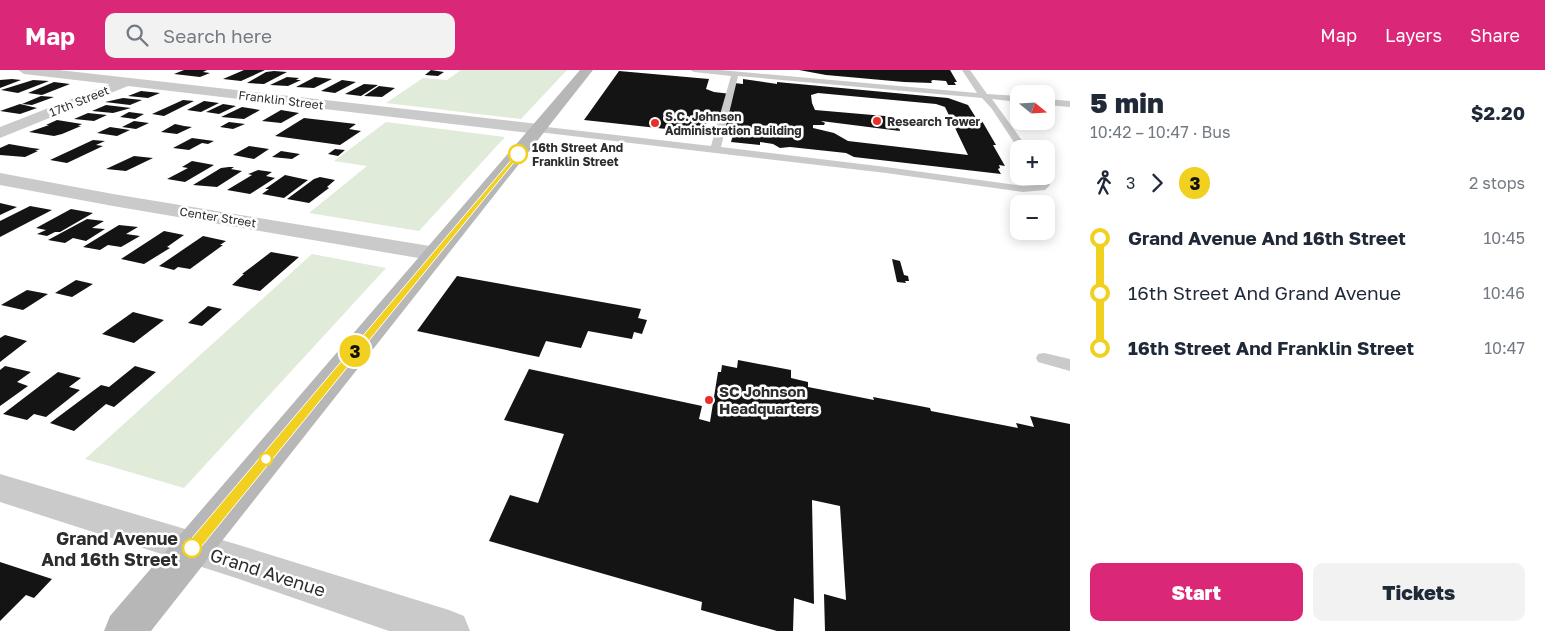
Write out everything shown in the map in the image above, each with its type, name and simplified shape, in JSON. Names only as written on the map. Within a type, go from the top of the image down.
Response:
[{"type":"street","name":"Franklin Street","points":[[24,70],[538,129]]},
{"type":"street","name":"17th Street","points":[[0,133],[158,70]]},
{"type":"street","points":[[124,631],[587,70]]},
{"type":"street","name":"Center Street","points":[[0,179],[113,200],[436,254]]},
{"type":"street","name":"Grand Avenue","points":[[0,488],[449,631]]},
{"type":"lane","points":[[694,70],[1010,98]]},
{"type":"lane","points":[[966,70],[995,107],[1017,140]]},
{"type":"lane","points":[[715,150],[735,74]]},
{"type":"lane","points":[[1055,103],[1070,104]]},
{"type":"lane","points":[[538,129],[1023,189],[1041,188],[1044,185]]},
{"type":"lane","points":[[1044,358],[1070,365]]},
{"type":"green space","points":[[461,70],[567,70],[521,119],[386,103],[423,78],[447,80]]},
{"type":"green space","points":[[386,122],[505,137],[419,231],[309,213],[367,166],[334,161]]},
{"type":"green space","points":[[312,254],[386,268],[184,488],[85,459]]},
{"type":"building","points":[[184,70],[207,70],[203,72],[210,73],[200,77],[174,74]]},
{"type":"building","points":[[244,70],[265,70],[241,81],[223,79]]},
{"type":"building","points":[[431,70],[444,72],[438,76],[425,75]]},
{"type":"building","points":[[799,70],[950,70],[957,82],[954,82],[956,85],[948,85],[946,81],[933,80],[931,81],[932,83],[904,82],[826,75]]},
{"type":"building","name":"S.C. Johnson Administration Building","points":[[619,71],[709,79],[706,89],[731,94],[734,83],[743,84],[743,79],[777,84],[777,82],[948,98],[968,105],[978,121],[982,121],[996,145],[993,145],[1005,166],[999,165],[1000,168],[998,169],[1001,174],[854,157],[846,153],[790,147],[780,148],[773,144],[760,142],[760,145],[731,142],[733,135],[722,133],[725,119],[708,118],[703,133],[584,120]],"holes":[[[818,93],[936,104],[945,107],[968,155],[848,141],[834,133],[813,128],[813,125],[824,125],[825,123],[821,121],[900,131],[896,117],[815,110],[811,95]]]},
{"type":"building","points":[[266,72],[287,72],[264,84],[247,83]]},
{"type":"building","points":[[287,77],[299,78],[296,80],[301,80],[288,86],[270,85]]},
{"type":"building","points":[[315,77],[332,79],[314,88],[296,87]]},
{"type":"building","points":[[0,80],[21,80],[0,88]]},
{"type":"building","points":[[33,80],[49,81],[18,93],[1,90]]},
{"type":"building","points":[[342,80],[356,82],[335,93],[321,91]]},
{"type":"building","points":[[54,82],[70,84],[42,95],[28,93]]},
{"type":"building","points":[[364,84],[378,85],[361,96],[345,94]]},
{"type":"building","points":[[379,86],[395,88],[382,97],[364,96]]},
{"type":"building","points":[[141,91],[160,93],[148,98],[128,96]]},
{"type":"building","points":[[41,96],[54,97],[32,105],[22,104]]},
{"type":"building","points":[[123,98],[142,100],[130,105],[105,102]]},
{"type":"building","points":[[183,100],[194,101],[164,116],[152,114]]},
{"type":"building","points":[[204,101],[219,103],[201,112],[187,110]]},
{"type":"building","points":[[20,104],[37,108],[20,114],[0,111]]},
{"type":"building","points":[[223,104],[236,106],[219,114],[206,112]]},
{"type":"building","points":[[106,105],[131,108],[113,113],[92,111]]},
{"type":"building","points":[[242,107],[260,110],[244,119],[221,117]]},
{"type":"building","points":[[281,110],[299,113],[281,123],[262,121]]},
{"type":"building","points":[[129,112],[144,114],[135,119],[120,117]]},
{"type":"building","points":[[88,113],[107,115],[94,121],[74,119]]},
{"type":"building","points":[[304,118],[356,124],[349,129],[361,131],[340,145],[275,136]]},
{"type":"building","points":[[57,120],[82,124],[54,136],[29,132],[49,125],[46,125]]},
{"type":"building","points":[[134,121],[149,123],[136,129],[122,127]]},
{"type":"building","points":[[229,122],[245,124],[233,129],[220,127]]},
{"type":"building","points":[[175,124],[192,127],[177,134],[161,132]]},
{"type":"building","points":[[110,127],[130,130],[117,136],[97,133]]},
{"type":"building","points":[[192,138],[214,141],[208,144],[202,143],[189,150],[173,148]]},
{"type":"building","points":[[93,140],[105,141],[96,145],[103,146],[67,163],[50,160]]},
{"type":"building","points":[[9,144],[40,149],[25,157],[0,155],[0,148]]},
{"type":"building","points":[[249,146],[269,149],[254,159],[233,155]]},
{"type":"building","points":[[335,149],[345,150],[338,156],[328,154]]},
{"type":"building","points":[[281,151],[300,154],[292,159],[272,157]]},
{"type":"building","points":[[134,156],[153,158],[126,171],[106,169]]},
{"type":"building","points":[[192,161],[214,165],[185,182],[167,179],[188,168],[182,167]]},
{"type":"building","points":[[229,167],[242,171],[217,187],[193,185],[221,168]]},
{"type":"building","points":[[258,170],[272,172],[266,176],[275,178],[250,194],[227,190],[252,175],[248,174]]},
{"type":"building","points":[[285,175],[308,180],[284,198],[262,194],[269,189],[265,189]]},
{"type":"building","points":[[320,177],[335,180],[327,187],[329,188],[309,203],[287,199],[314,179]]},
{"type":"building","points":[[0,203],[17,207],[0,215]]},
{"type":"building","points":[[30,206],[52,210],[0,237],[0,221]]},
{"type":"building","points":[[71,209],[93,213],[60,232],[47,236],[37,234],[46,230],[36,228]]},
{"type":"building","points":[[87,219],[104,221],[92,228],[105,229],[86,241],[73,238],[65,243],[48,240]]},
{"type":"building","points":[[119,225],[138,227],[126,234],[140,236],[121,247],[108,245],[100,250],[83,247]]},
{"type":"building","points":[[164,231],[184,235],[167,247],[170,248],[144,264],[121,259]]},
{"type":"building","points":[[203,236],[226,241],[190,269],[178,267],[174,270],[159,266]]},
{"type":"building","points":[[271,252],[299,257],[260,291],[232,285],[244,274],[242,274]]},
{"type":"building","points":[[892,259],[900,261],[904,275],[908,276],[909,281],[905,281],[906,283],[897,282]]},
{"type":"building","points":[[457,276],[641,309],[638,318],[647,320],[642,334],[634,332],[632,339],[588,331],[581,348],[546,341],[539,357],[417,331]]},
{"type":"building","points":[[76,280],[93,284],[72,297],[55,293]]},
{"type":"building","points":[[27,290],[48,294],[23,310],[1,305]]},
{"type":"building","points":[[208,306],[222,309],[202,326],[188,323]]},
{"type":"building","points":[[133,312],[164,320],[134,343],[102,334]]},
{"type":"building","points":[[5,335],[27,341],[0,362],[0,338]]},
{"type":"building","points":[[738,360],[791,370],[791,378],[808,382],[808,387],[874,400],[873,397],[930,408],[931,411],[1018,428],[1016,423],[1034,427],[1030,416],[1070,424],[1070,631],[825,631],[824,594],[846,600],[840,506],[812,500],[814,604],[794,598],[793,631],[777,631],[701,610],[702,602],[489,541],[510,495],[538,503],[564,434],[504,420],[529,369],[702,406],[699,419],[710,422],[718,372],[721,372],[722,365],[737,368]]},
{"type":"building","points":[[5,366],[31,372],[17,382],[28,386],[0,406],[0,370]]},
{"type":"building","points":[[135,366],[156,372],[114,407],[106,404],[74,431],[50,423],[101,385],[109,387]]},
{"type":"building","points":[[58,372],[81,378],[69,387],[80,390],[46,417],[34,414],[27,420],[3,414]]},
{"type":"building","points":[[0,562],[52,579],[34,598],[26,595],[0,621]]},
{"type":"bus line","name":"3","points":[[192,548],[518,154]]},
{"type":"place","name":"Research Tower","points":[[877,121]]},
{"type":"place","name":"S.C. Johnson Administration Building","points":[[655,123]]},
{"type":"place","name":"16th Street And Franklin Street","points":[[518,154]]},
{"type":"place","name":"SC Johnson Headquarters","points":[[709,400]]},
{"type":"place","name":"Grand Avenue And 16th Street","points":[[192,548]]}]
